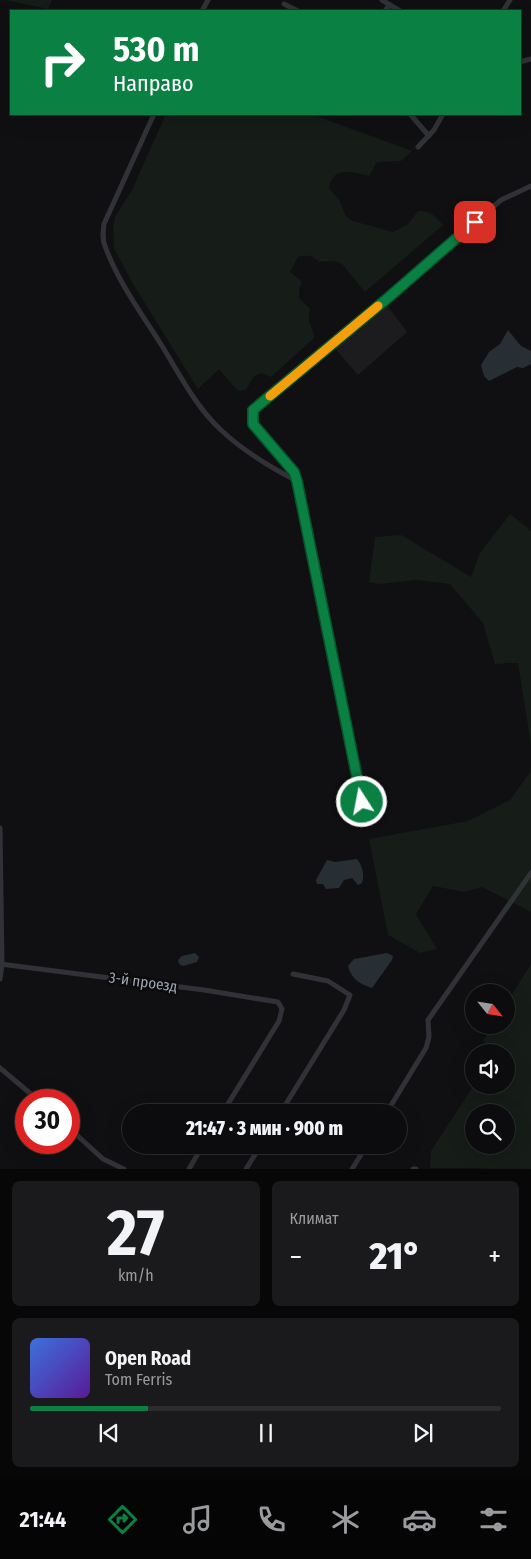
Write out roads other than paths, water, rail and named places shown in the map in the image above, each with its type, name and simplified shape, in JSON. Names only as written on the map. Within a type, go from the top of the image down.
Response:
[{"type":"street","points":[[382,0],[398,10]]},
{"type":"street","points":[[284,4],[296,10]]},
{"type":"street","points":[[386,10],[388,5]]},
{"type":"street","points":[[154,115],[104,224],[105,246],[129,294],[202,408],[219,429],[239,446],[297,481]]},
{"type":"street","points":[[411,115],[429,136]]},
{"type":"street","points":[[418,147],[429,136],[443,115]]},
{"type":"street","points":[[362,802],[297,481],[294,472],[253,424],[253,410],[389,297],[501,200],[531,186]]},
{"type":"street","points":[[0,828],[0,979]]},
{"type":"street","points":[[391,1104],[426,1048],[429,1038],[428,1020],[531,873]]},
{"type":"street","name":"3-й проезд","points":[[1,964],[278,1002],[282,1009],[279,1021],[228,1104]]},
{"type":"street","points":[[286,1104],[344,1010],[350,995],[328,981],[293,974]]},
{"type":"street","points":[[0,1068],[25,1089]]},
{"type":"street","points":[[80,1138],[103,1159],[124,1169]]},
{"type":"street","points":[[189,1169],[198,1154]]},
{"type":"street","points":[[246,1169],[255,1154]]},
{"type":"street","points":[[352,1169],[361,1154]]}]
